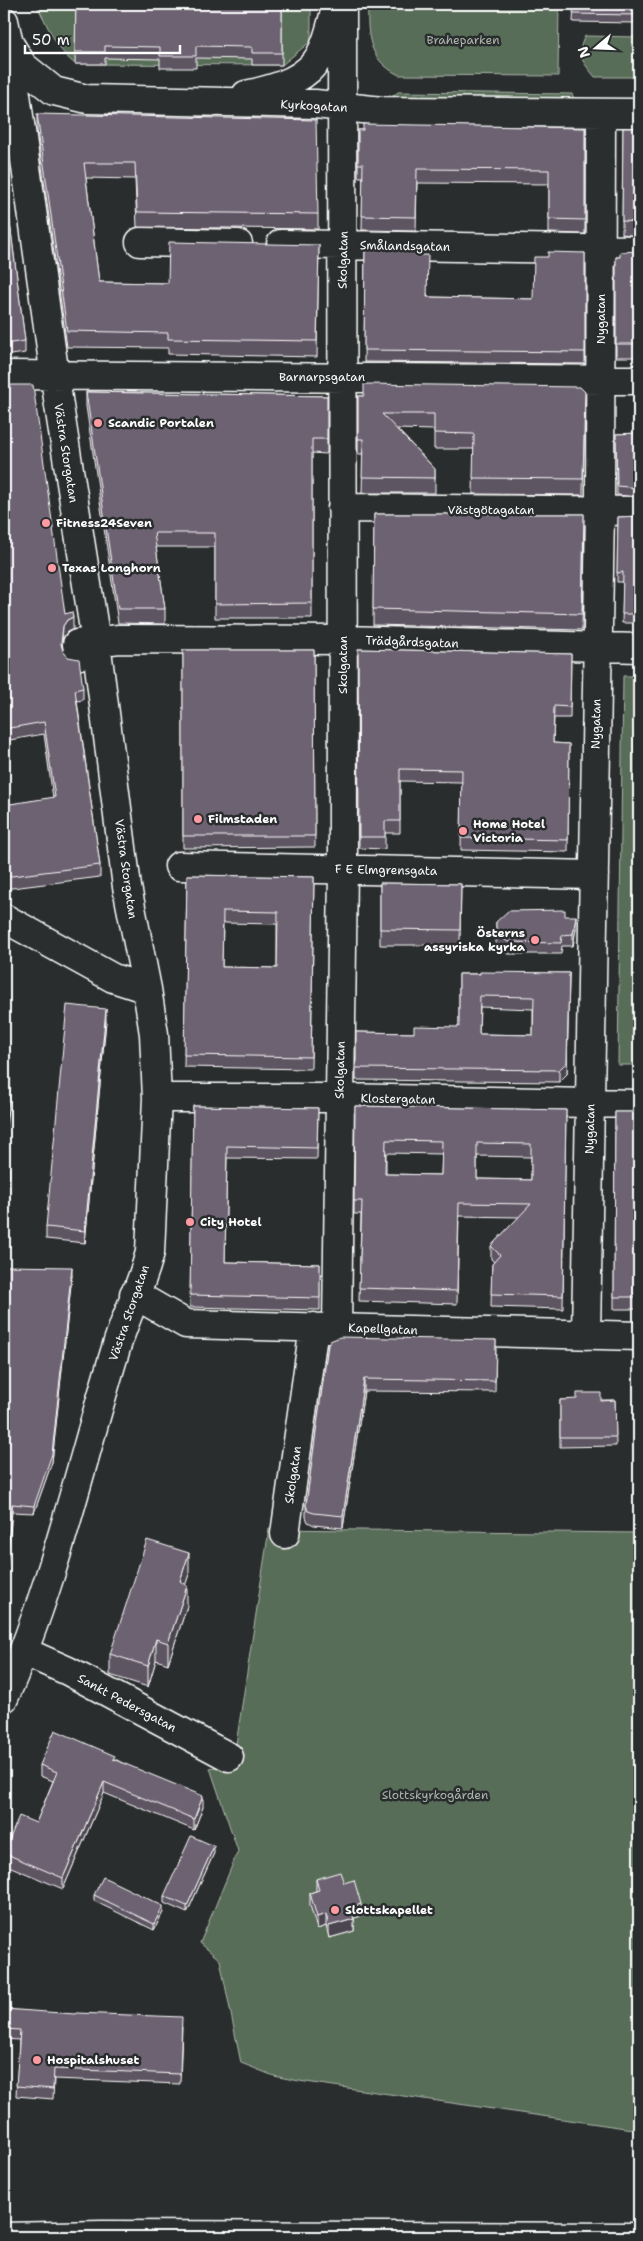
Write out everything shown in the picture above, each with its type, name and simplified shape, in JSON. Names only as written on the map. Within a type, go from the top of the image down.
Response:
[{"type":"street","points":[[215,102],[271,89],[292,80],[306,71],[314,63],[323,48],[337,4]]},
{"type":"street","name":"Skolgatan","points":[[285,1534],[326,1327],[340,1098],[343,869],[342,376],[344,246],[342,4]]},
{"type":"street","name":"Kyrkogatan","points":[[5,35],[23,66],[54,91],[87,99],[342,107],[382,111],[639,114]]},
{"type":"street","name":"Västra Storgatan","points":[[4,1698],[24,1652],[74,1500],[116,1347],[134,1294],[145,1271],[150,1252],[157,1098],[154,1034],[147,989],[127,887],[86,649],[54,376],[5,35]]},
{"type":"street","name":"Nygatan","points":[[586,1335],[600,510],[601,113]]},
{"type":"street","name":"Smålandsgatan","points":[[140,242],[639,250]]},
{"type":"street","name":"Barnarpsgatan","points":[[4,374],[54,376],[342,376],[639,380]]},
{"type":"street","name":"Västgötagatan","points":[[342,508],[639,511]]},
{"type":"street","name":"Trädgårdsgatan","points":[[86,649],[179,639],[342,640],[639,648]]},
{"type":"street","name":"F E Elmgrensgata","points":[[179,866],[594,875]]},
{"type":"street","points":[[4,918],[113,978],[147,989]]},
{"type":"street","name":"Klostergatan","points":[[157,1098],[340,1098],[639,1104]]},
{"type":"street","name":"Kapellgatan","points":[[134,1294],[186,1324],[639,1336]]},
{"type":"street","name":"Sankt Pedersgatan","points":[[24,1652],[68,1671],[229,1757]]},
{"type":"street","points":[[4,2237],[102,2235],[639,2237]]},
{"type":"green space","points":[[36,4],[311,4],[311,41],[282,65],[75,64],[57,44]]},
{"type":"green space","name":"Braheparken","points":[[368,4],[559,4],[558,76],[399,75],[381,62],[375,54],[369,36]]},
{"type":"green space","points":[[585,36],[639,37],[639,77],[595,77],[582,58],[581,48]]},
{"type":"green space","points":[[398,92],[572,94],[575,100],[398,98],[393,96]]},
{"type":"green space","points":[[623,676],[639,676],[639,1065],[618,1065]]},
{"type":"green space","name":"Slottskyrkogården","points":[[269,1529],[639,1533],[639,2130],[299,2081],[274,2076],[241,2063],[220,1960],[200,1943],[238,1851],[210,1768],[233,1764]]},
{"type":"building","points":[[76,4],[282,4],[282,53],[252,53],[252,47],[196,46],[196,56],[160,56],[160,47],[105,46],[105,52],[75,52]]},
{"type":"building","points":[[574,4],[637,4],[637,15],[573,14]]},
{"type":"building","points":[[37,114],[316,120],[318,214],[137,212],[135,163],[84,163],[99,282],[168,283],[169,242],[319,245],[317,341],[168,339],[168,333],[67,331]]},
{"type":"building","points":[[363,124],[585,128],[585,220],[549,219],[549,170],[417,169],[416,217],[362,216],[363,164],[358,164],[358,130],[363,130]]},
{"type":"building","points":[[623,128],[639,128],[639,222],[622,221]]},
{"type":"building","points":[[4,176],[25,341],[4,344]]},
{"type":"building","points":[[365,249],[415,250],[415,255],[428,255],[427,297],[533,299],[534,257],[548,257],[548,252],[585,253],[585,352],[364,350]]},
{"type":"building","points":[[639,251],[639,344],[616,344],[616,257],[620,257],[620,252]]},
{"type":"building","points":[[364,384],[580,387],[585,392],[583,479],[473,478],[474,434],[434,433],[434,414],[382,414],[435,469],[435,478],[362,477],[363,439],[358,439],[358,396],[364,396]]},
{"type":"building","points":[[4,385],[33,385],[65,614],[72,612],[73,617],[67,620],[63,626],[61,644],[63,651],[68,657],[79,659],[83,688],[75,690],[100,865],[4,877],[4,805],[55,797],[44,722],[4,729]]},
{"type":"building","points":[[86,392],[327,396],[327,439],[312,439],[312,603],[215,604],[215,533],[154,533],[165,609],[118,609]]},
{"type":"building","points":[[639,433],[639,488],[617,486],[616,434]]},
{"type":"building","points":[[374,514],[584,514],[582,614],[373,609]]},
{"type":"building","points":[[639,516],[639,614],[622,614],[623,572],[617,573],[618,517]]},
{"type":"building","points":[[358,649],[571,654],[570,707],[554,706],[553,743],[569,744],[568,840],[461,838],[462,770],[400,769],[400,821],[385,821],[385,837],[359,837]]},
{"type":"building","points":[[183,650],[314,650],[315,836],[183,836]]},
{"type":"building","points":[[187,875],[314,877],[311,1057],[184,1055]],"holes":[[[223,911],[278,912],[277,968],[222,967]]]},
{"type":"building","points":[[380,883],[461,884],[460,930],[380,929]]},
{"type":"building","points":[[565,910],[565,916],[576,916],[573,934],[562,935],[561,943],[508,942],[496,933],[496,922],[508,911]]},
{"type":"building","points":[[480,972],[569,973],[567,1062],[559,1070],[356,1068],[356,1032],[414,1033],[414,1026],[459,1027],[459,974],[480,974]],"holes":[[[480,996],[534,997],[533,1035],[479,1034]]]},
{"type":"building","points":[[67,1005],[106,1009],[85,1231],[46,1227]]},
{"type":"building","points":[[4,1075],[10,1076],[4,1138]]},
{"type":"building","points":[[193,1106],[318,1108],[317,1148],[227,1146],[225,1262],[320,1264],[320,1298],[190,1295]]},
{"type":"building","points":[[355,1106],[566,1110],[563,1296],[491,1294],[492,1264],[500,1255],[491,1246],[531,1204],[459,1203],[457,1291],[359,1288],[362,1201],[354,1201]],"holes":[[[386,1140],[442,1141],[441,1175],[385,1174]],[[477,1143],[531,1144],[531,1180],[477,1179]]]},
{"type":"building","points":[[615,1112],[639,1112],[639,1297],[614,1297]]},
{"type":"building","points":[[4,1168],[9,1168],[6,1197],[4,1197]]},
{"type":"building","points":[[4,1266],[72,1267],[52,1454],[34,1506],[12,1504],[4,1587]]},
{"type":"building","points":[[340,1337],[496,1340],[495,1381],[364,1379],[343,1516],[314,1513],[308,1511],[306,1505],[328,1345],[330,1341]]},
{"type":"building","points":[[577,1393],[601,1393],[601,1401],[615,1400],[616,1437],[560,1437],[560,1400],[577,1399]]},
{"type":"building","points":[[147,1540],[189,1553],[180,1581],[187,1586],[168,1643],[156,1639],[148,1666],[110,1654]]},
{"type":"building","points":[[55,1730],[115,1756],[113,1759],[203,1796],[194,1819],[104,1782],[63,1878],[4,1853],[19,1816],[36,1823],[57,1772],[40,1765]]},
{"type":"building","points":[[191,1836],[214,1846],[187,1906],[164,1896]]},
{"type":"building","name":"Slottskapellet","points":[[340,1872],[344,1883],[354,1880],[361,1904],[351,1907],[354,1919],[329,1926],[326,1914],[317,1917],[310,1893],[319,1890],[316,1879]]},
{"type":"building","points":[[103,1877],[163,1906],[154,1924],[94,1895]]},
{"type":"building","points":[[4,2009],[75,2014],[182,2017],[180,2074],[54,2069],[53,2089],[16,2086],[20,2030],[4,2029]]},
{"type":"place","name":"Scandic Portalen","points":[[98,423]]},
{"type":"place","name":"Fitness24Seven","points":[[46,523]]},
{"type":"place","name":"Texas Longhorn","points":[[52,568]]},
{"type":"place","name":"Filmstaden","points":[[198,819]]},
{"type":"place","name":"Home Hotel Victoria","points":[[463,831]]},
{"type":"place","name":"Österns assyriska kyrka","points":[[535,940]]},
{"type":"place","name":"City Hotel","points":[[190,1222]]},
{"type":"place","name":"Slottskapellet","points":[[335,1910]]},
{"type":"place","name":"Hospitalshuset","points":[[37,2060]]}]
